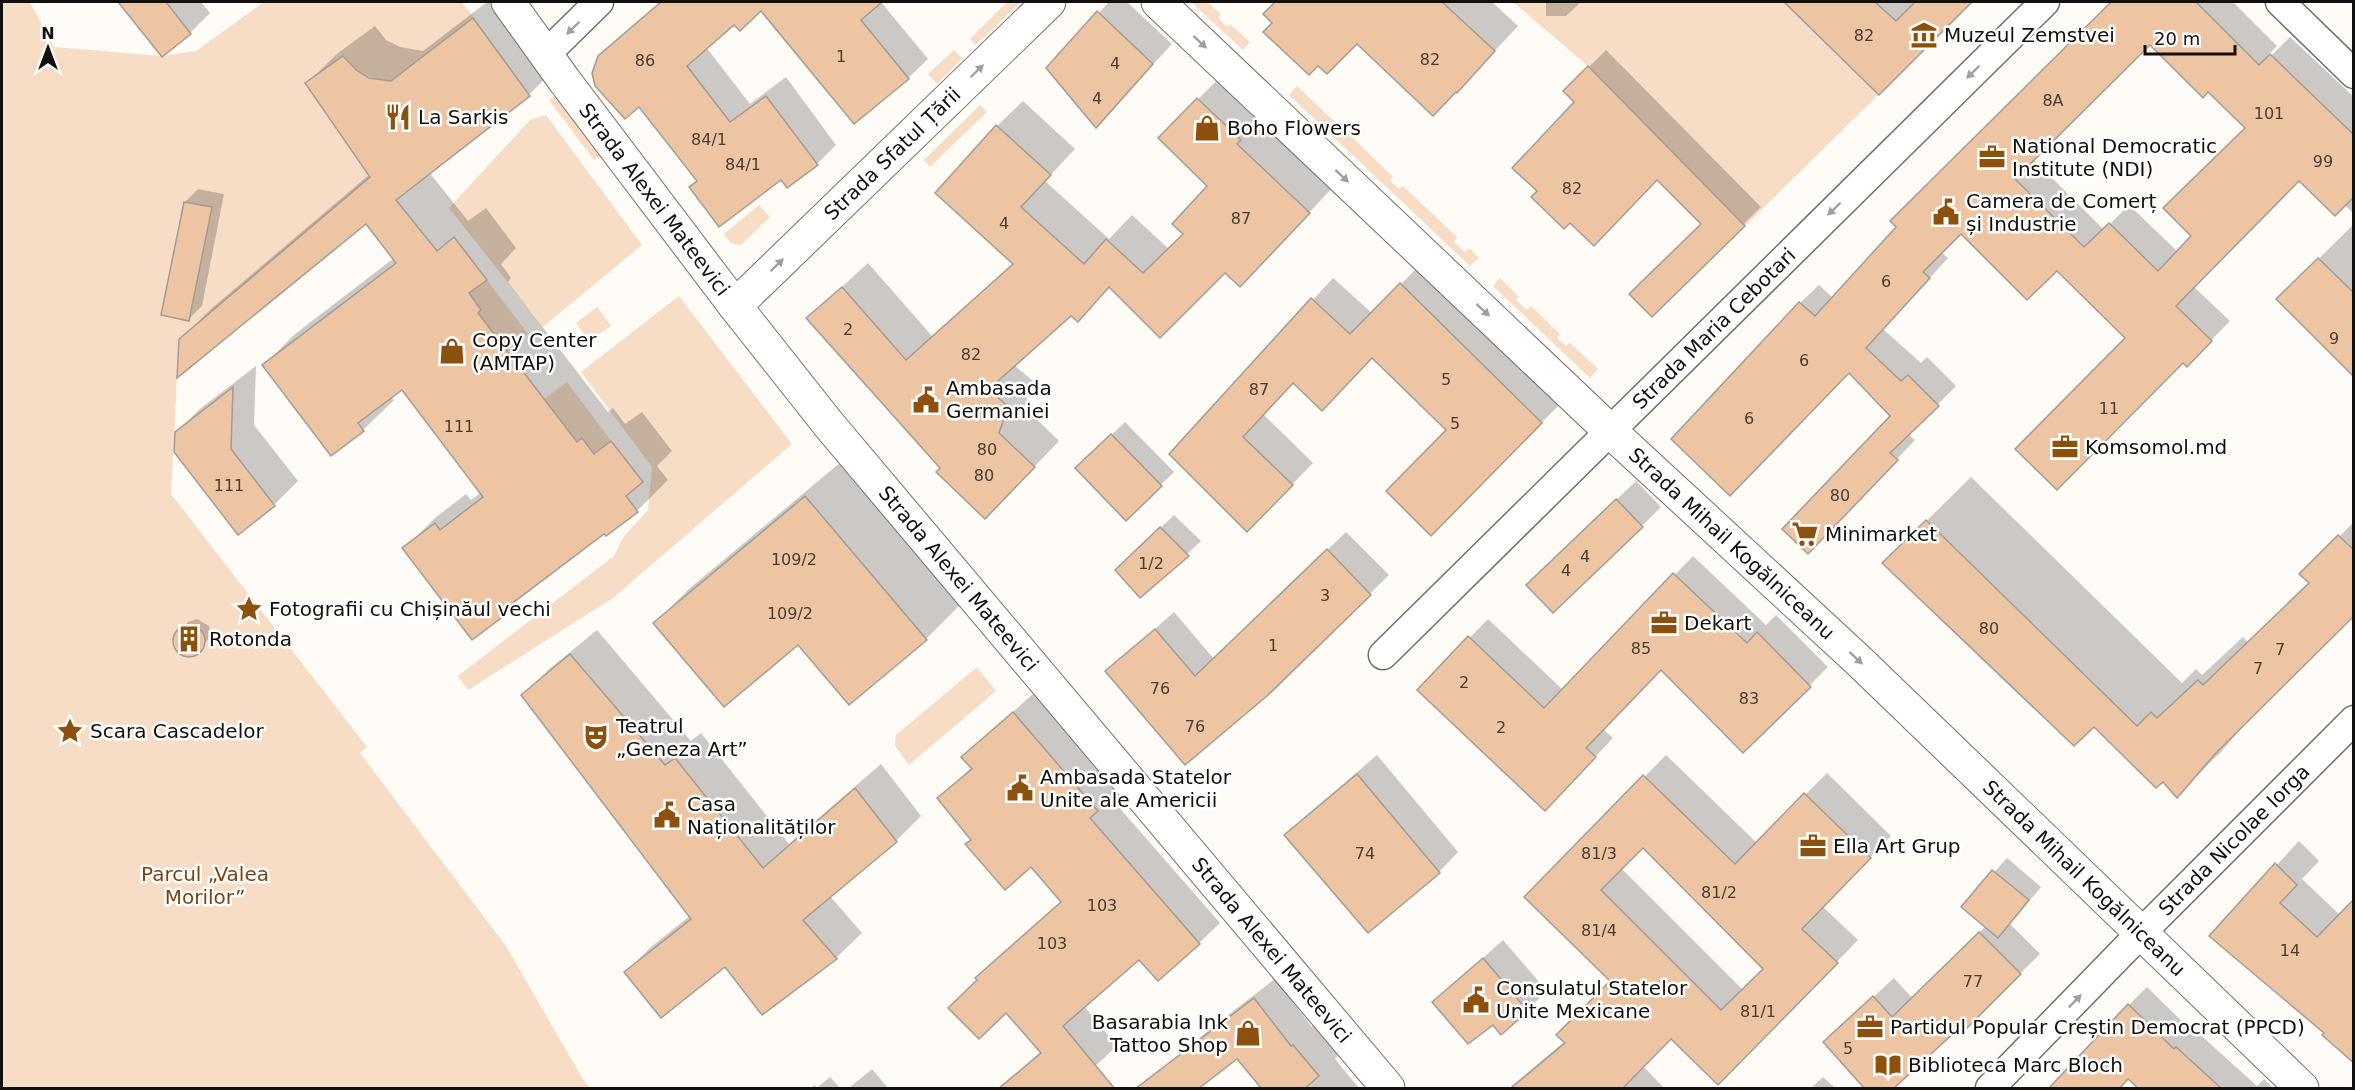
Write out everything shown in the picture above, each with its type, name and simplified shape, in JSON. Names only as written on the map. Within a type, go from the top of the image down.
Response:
[{"type":"main road","name":"Strada Alexei Mateevici","points":[[508,2],[735,306],[837,435],[1388,1089]]},
{"type":"main road","name":"Strada Sfatul Țării","points":[[735,306],[1049,2]]},
{"type":"main road","name":"Strada Mihail Kogălniceanu","points":[[1158,2],[1610,431],[1859,661],[2302,1089]]},
{"type":"street","points":[[546,54],[599,2]]},
{"type":"street","name":"Strada Maria Cebotari","points":[[1383,655],[2045,2]]},
{"type":"street","points":[[2280,2],[2354,74]]},
{"type":"street","name":"Strada Nicolae Iorga","points":[[1990,1089],[2141,933],[2354,720]]},
{"type":"green space","name":"Parcul „Valea Morilor”","points":[[2,2],[30,2],[54,47],[161,56],[196,51],[264,2],[462,2],[501,55],[450,91],[422,57],[391,81],[364,74],[343,56],[305,83],[370,177],[179,339],[171,494],[367,747],[360,753],[506,946],[584,1081],[591,1088],[2,1088]]},
{"type":"green space","points":[[1007,2],[1021,2],[976,45],[970,39]]},
{"type":"green space","points":[[1191,2],[1207,2],[1221,14],[1218,18],[1227,27],[1230,24],[1250,42],[1243,50]]},
{"type":"green space","points":[[1513,2],[1784,2],[1879,94],[1745,226],[1588,66]]},
{"type":"green space","points":[[954,50],[962,59],[937,84],[928,74]]},
{"type":"green space","points":[[1297,86],[1336,123],[1333,126],[1343,136],[1347,132],[1393,177],[1390,181],[1399,189],[1403,186],[1457,237],[1454,242],[1465,252],[1469,248],[1479,258],[1470,266],[1289,95]]},
{"type":"green space","points":[[555,95],[600,155],[594,160],[549,100]]},
{"type":"green space","points":[[980,105],[987,112],[930,167],[924,160]]},
{"type":"green space","points":[[546,115],[642,245],[543,327],[449,208],[530,120]]},
{"type":"green space","points":[[759,205],[770,217],[741,245],[731,243],[724,234]]},
{"type":"green space","points":[[1500,278],[1519,297],[1516,300],[1527,310],[1531,306],[1560,334],[1557,338],[1566,346],[1570,343],[1598,369],[1590,378],[1493,286]]},
{"type":"green space","points":[[487,280],[528,334],[506,352],[477,313],[481,310],[469,293]]},
{"type":"green space","points":[[679,296],[792,444],[613,598],[468,690],[458,676],[614,556],[624,536],[648,510],[652,467],[581,372]]},
{"type":"green space","points":[[597,307],[611,326],[589,341],[576,323]]},
{"type":"green space","points":[[567,382],[611,441],[594,454],[582,438],[576,443],[543,400]]},
{"type":"green space","points":[[977,667],[996,691],[909,765],[895,746],[896,735]]},
{"type":"building","points":[[118,2],[166,2],[191,34],[162,57]]},
{"type":"building","points":[[661,2],[882,2],[861,20],[909,79],[854,124],[761,11],[740,31],[734,25],[687,66],[730,122],[766,96],[818,165],[787,188],[781,180],[719,227],[689,187],[697,181],[639,107],[625,119],[595,86],[592,73],[598,56]]},
{"type":"building","points":[[1275,2],[1442,2],[1495,51],[1433,116],[1357,44],[1327,74],[1318,66],[1309,75],[1263,32],[1272,23],[1263,14]]},
{"type":"building","points":[[1784,2],[1875,2],[1896,21],[1915,2],[1972,2],[1879,95]]},
{"type":"building","points":[[2111,2],[2196,2],[2259,65],[2270,54],[2354,135],[2354,197],[2335,216],[2299,181],[2176,306],[2212,341],[2187,367],[2183,363],[2057,490],[2015,449],[2125,338],[2057,271],[2027,300],[1961,234],[1923,272],[1930,278],[1866,348],[1901,381],[1908,375],[1939,406],[1890,453],[1898,460],[1808,554],[1782,529],[1890,416],[1849,373],[1730,496],[1671,439],[1799,302],[1815,316],[1896,227],[1890,221]],"holes":[[[2150,45],[2203,98],[2208,92],[2245,128],[2163,208],[2191,236],[2158,271],[2109,223],[2084,247],[2015,179]]]},
{"type":"building","points":[[1097,11],[1153,64],[1096,128],[1046,68]]},
{"type":"building","points":[[473,18],[530,96],[396,200],[437,251],[454,237],[487,280],[469,293],[481,310],[478,313],[577,442],[582,438],[594,454],[611,441],[643,482],[626,496],[638,512],[606,536],[604,534],[502,611],[505,615],[472,640],[402,548],[435,523],[440,530],[483,497],[402,390],[358,423],[364,431],[331,456],[262,365],[396,263],[366,224],[177,378],[179,339],[370,177],[305,83],[343,56],[356,70],[369,78],[391,81]]},
{"type":"building","points":[[1588,66],[1745,226],[1652,317],[1629,294],[1701,224],[1657,180],[1594,246],[1570,223],[1564,229],[1531,197],[1537,191],[1512,168],[1574,102],[1563,91]]},
{"type":"building","points":[[1197,98],[1241,140],[1237,144],[1310,213],[1240,287],[1225,273],[1160,338],[1109,287],[1078,322],[1071,316],[989,389],[1008,407],[999,433],[1035,467],[985,519],[936,472],[940,468],[806,318],[842,287],[906,360],[1013,264],[935,193],[996,125],[1051,175],[1021,207],[1084,264],[1106,239],[1143,273],[1183,234],[1172,224],[1207,186],[1158,138]]},
{"type":"building","points":[[184,202],[212,207],[189,321],[161,315]]},
{"type":"building","points":[[2318,258],[2354,293],[2354,377],[2276,299]]},
{"type":"building","points":[[1400,283],[1542,423],[1431,536],[1386,491],[1446,430],[1372,358],[1322,411],[1293,383],[1243,437],[1293,485],[1247,532],[1169,454],[1311,298],[1350,334]]},
{"type":"building","points":[[233,387],[231,449],[275,506],[238,535],[174,452],[175,432]]},
{"type":"building","points":[[1111,434],[1162,486],[1126,521],[1075,468]]},
{"type":"building","points":[[805,496],[927,640],[849,705],[798,645],[724,707],[653,623]]},
{"type":"building","points":[[1616,499],[1643,527],[1553,613],[1526,585]]},
{"type":"building","points":[[1926,520],[2137,726],[2151,712],[2157,718],[2198,680],[2203,685],[2309,583],[2299,574],[2338,535],[2354,550],[2354,616],[2215,754],[2177,798],[2163,782],[2156,788],[2094,727],[2074,746],[1882,563]]},
{"type":"building","points":[[1160,527],[1189,556],[1140,598],[1115,570]]},
{"type":"building","points":[[1327,549],[1371,595],[1267,696],[1185,765],[1105,671],[1155,629],[1195,676]]},
{"type":"building","points":[[1673,573],[1747,643],[1757,632],[1811,687],[1743,753],[1661,670],[1586,748],[1596,757],[1545,811],[1417,690],[1468,636],[1544,708]]},
{"type":"building","name":"Rotonda","points":[[189,625],[200,630],[205,641],[200,652],[189,657],[178,652],[173,641],[178,630]]},
{"type":"building","name":"Casa Naționalităților","points":[[570,654],[665,765],[675,758],[763,868],[855,788],[897,842],[803,920],[837,959],[762,1015],[725,967],[661,1018],[624,972],[691,919],[521,695]]},
{"type":"building","points":[[1013,712],[1098,811],[1090,818],[1200,944],[1158,981],[1139,960],[1063,1026],[1115,1089],[998,1089],[1041,1053],[1006,1013],[979,1039],[948,1008],[977,980],[975,978],[1061,902],[1031,867],[1005,890],[965,844],[971,840],[937,798],[972,769],[961,757]]},
{"type":"building","points":[[1357,774],[1440,873],[1368,933],[1284,835]]},
{"type":"building","points":[[1643,775],[1735,864],[1804,793],[1871,858],[1802,929],[1838,963],[1718,1085],[1671,1039],[1622,1089],[1510,1089],[1565,1043],[1556,1035],[1610,981],[1524,897]],"holes":[[[1643,848],[1763,969],[1721,1010],[1601,890]]]},
{"type":"building","points":[[2275,863],[2297,885],[2280,903],[2317,937],[2354,899],[2354,1063],[2322,1035],[2324,1033],[2209,936]]},
{"type":"building","points":[[1992,870],[2029,900],[1998,938],[1961,907]]},
{"type":"building","points":[[1979,932],[2021,974],[1960,1035],[1956,1031],[1893,1089],[1865,1089],[1823,1042],[1873,996],[1892,1017]]},
{"type":"building","name":"Consulatul Statelor Unite Mexicane","points":[[1483,958],[1528,1011],[1501,1035],[1493,1025],[1468,1044],[1432,1002]]},
{"type":"building","points":[[1254,998],[1291,1046],[1293,1045],[1319,1076],[1304,1089],[1262,1089],[1237,1059],[1198,1089],[1135,1089]]},
{"type":"building","points":[[2128,1004],[2174,1049],[2176,1047],[2222,1089],[2139,1089],[2128,1079],[2119,1089],[2048,1089]]},
{"type":"place","name":"Muzeul Zemstvei","points":[[1924,35]]},
{"type":"place","name":"La Sarkis","points":[[398,117]]},
{"type":"place","name":"Boho Flowers","points":[[1207,128]]},
{"type":"place","name":"National Democratic Institute (NDI)","points":[[1992,157]]},
{"type":"place","name":"Camera de Comerț și Industrie","points":[[1946,212]]},
{"type":"place","name":"Copy Center (AMTAP)","points":[[452,351]]},
{"type":"place","name":"Ambasada Germaniei","points":[[926,400]]},
{"type":"place","name":"Komsomol.md","points":[[2065,447]]},
{"type":"place","name":"Minimarket","points":[[1805,534]]},
{"type":"place","name":"Fotografii cu Chișinăul vechi","points":[[249,609]]},
{"type":"place","name":"Dekart","points":[[1664,623]]},
{"type":"place","name":"Rotonda","points":[[189,639]]},
{"type":"place","name":"Scara Cascadelor","points":[[70,731]]},
{"type":"place","name":"Teatrul „Geneza Art”","points":[[596,737]]},
{"type":"place","name":"Ambasada Statelor Unite ale Americii","points":[[1020,788]]},
{"type":"place","name":"Casa Naționalităților","points":[[667,815]]},
{"type":"place","name":"Ella Art Grup","points":[[1813,846]]},
{"type":"place","name":"Consulatul Statelor Unite Mexicane","points":[[1476,1000]]},
{"type":"place","name":"Partidul Popular Creștin Democrat (PPCD)","points":[[1870,1027]]},
{"type":"place","name":"Basarabia Ink Tattoo Shop","points":[[1248,1033]]},
{"type":"place","name":"Biblioteca Marc Bloch","points":[[1888,1065]]}]
